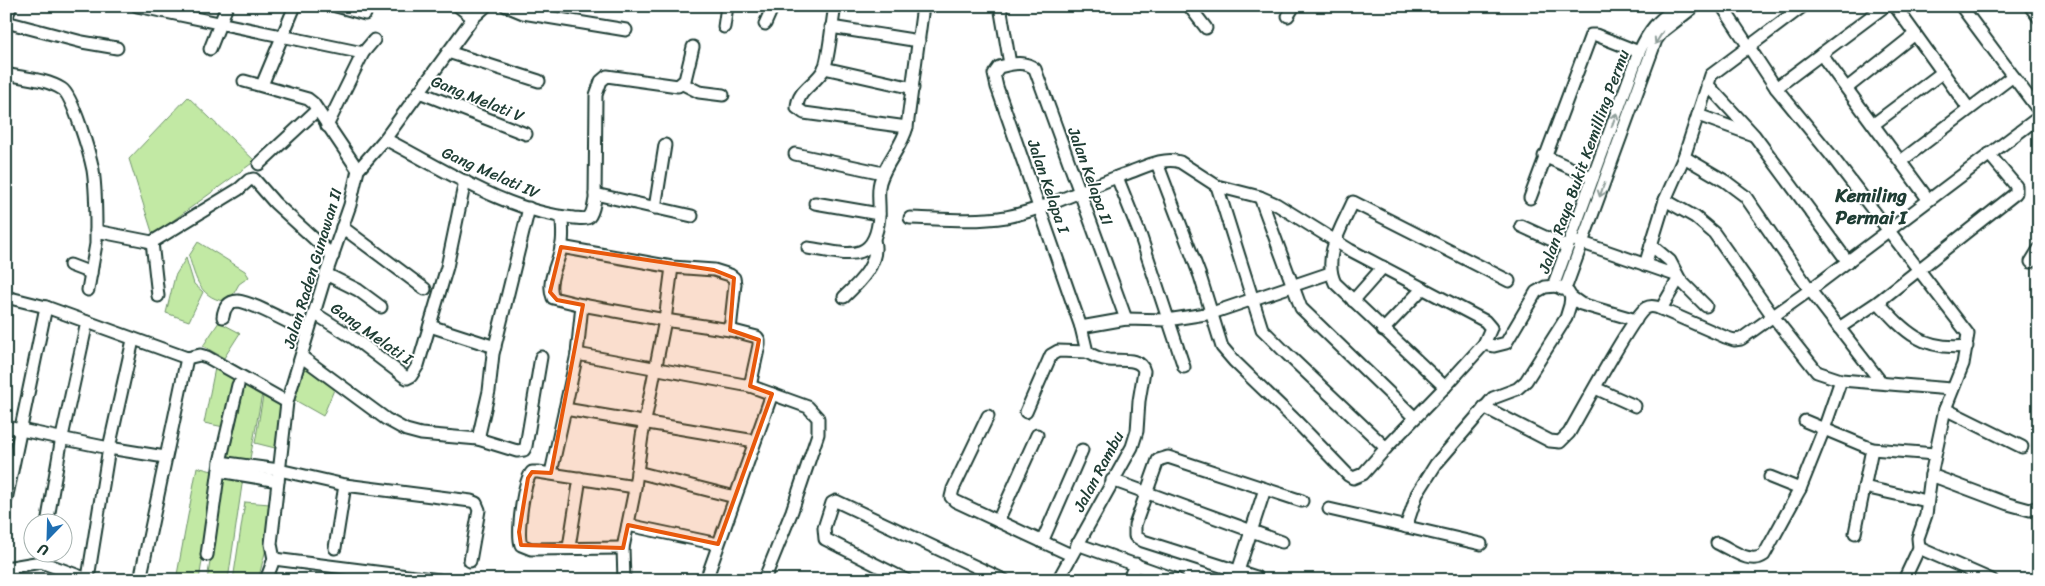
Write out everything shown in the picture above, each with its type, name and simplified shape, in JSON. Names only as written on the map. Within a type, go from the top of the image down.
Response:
[{"type":"street","points":[[12,6],[6,20],[82,42],[117,48]]},
{"type":"street","points":[[137,6],[363,53]]},
{"type":"street","points":[[210,49],[227,6]]},
{"type":"street","points":[[262,85],[295,6]]},
{"type":"street","points":[[336,6],[365,14]]},
{"type":"street","points":[[458,6],[473,18]]},
{"type":"street","name":"Jalan Raden Gunawan II","points":[[266,580],[274,559],[271,544],[287,402],[326,274],[350,205],[358,170],[385,139],[473,18],[486,6]]},
{"type":"street","points":[[506,6],[523,13],[626,30]]},
{"type":"street","points":[[724,27],[727,6]]},
{"type":"street","points":[[765,24],[773,6]]},
{"type":"street","points":[[835,6],[824,68],[817,79],[800,96],[797,108],[800,111],[907,127]]},
{"type":"street","points":[[844,298],[861,280],[872,262],[876,248],[874,240],[879,214],[878,190],[884,173],[904,138],[907,127],[923,6]]},
{"type":"street","points":[[1000,6],[1010,64]]},
{"type":"street","points":[[1189,6],[1206,28]]},
{"type":"street","name":"Jalan Raya Bukit Kemilling Permu","points":[[1677,6],[1656,23],[1647,34],[1639,52],[1555,281],[1564,290],[1584,242],[1656,40],[1663,31],[1696,6]]},
{"type":"street","points":[[1722,6],[1747,47],[1776,88],[1830,154],[1917,270],[1968,334],[1962,364],[1945,408],[1931,475],[1926,515],[1918,538],[1919,548],[1904,580]]},
{"type":"street","points":[[1645,265],[1665,200],[1684,157],[1706,84],[1711,75],[1803,6]]},
{"type":"street","points":[[1776,88],[1885,6]]},
{"type":"street","points":[[1894,6],[1969,109]]},
{"type":"street","points":[[1961,6],[2039,111]]},
{"type":"street","points":[[2030,6],[2039,18]]},
{"type":"street","points":[[830,27],[918,41]]},
{"type":"street","points":[[1847,88],[1915,34]]},
{"type":"street","points":[[1530,198],[1544,156],[1591,35],[1596,35],[1639,52]]},
{"type":"street","points":[[327,126],[363,53],[374,40]]},
{"type":"street","points":[[683,84],[693,47]]},
{"type":"street","points":[[448,52],[539,81]]},
{"type":"street","points":[[1821,54],[1928,199]]},
{"type":"street","name":"Jalan Kelapa II","points":[[1010,64],[1028,64],[1035,69],[1126,319]]},
{"type":"street","name":"Jalan Kelapa I","points":[[1010,64],[996,68],[994,74],[1081,327]]},
{"type":"street","points":[[824,68],[913,88]]},
{"type":"street","points":[[1874,124],[1943,72]]},
{"type":"street","points":[[6,74],[40,81],[62,89],[67,94],[75,110],[93,170],[96,207],[96,244],[88,290]]},
{"type":"street","points":[[692,216],[595,194],[596,95],[603,78],[607,76],[666,85],[678,86],[683,84],[699,92],[723,95]]},
{"type":"street","points":[[1901,161],[2013,76]]},
{"type":"street","points":[[244,81],[308,99],[358,170]]},
{"type":"street","points":[[1706,84],[1754,135],[1848,262]]},
{"type":"street","name":"Gang Melati V","points":[[419,92],[526,134]]},
{"type":"street","points":[[259,164],[317,110]]},
{"type":"street","points":[[1698,115],[1754,135]]},
{"type":"street","points":[[1484,408],[1550,441],[1558,443],[1569,433],[1642,311],[1648,307],[1661,309],[1734,340],[1741,339],[1848,262],[1888,229],[2039,117]]},
{"type":"street","name":"Gang Melati IV","points":[[385,139],[465,181],[529,208],[562,217],[589,217],[594,206],[595,194]]},
{"type":"street","points":[[655,208],[665,145]]},
{"type":"street","points":[[795,154],[884,173]]},
{"type":"street","points":[[1838,328],[1878,302],[2016,193],[2016,186],[1989,154]]},
{"type":"street","points":[[1544,156],[1593,178]]},
{"type":"street","points":[[1684,157],[1726,181],[1745,196],[1810,290],[1881,382]]},
{"type":"street","points":[[910,218],[966,220],[1005,217],[1039,208],[1157,163],[1169,160],[1180,162],[1217,186],[1260,197],[1282,207],[1335,241],[1489,323],[1491,331],[1484,344],[1445,387],[1363,474],[1353,478],[1234,361],[1222,346],[1212,312],[1157,163]]},
{"type":"street","points":[[1117,177],[1141,237],[1184,367]]},
{"type":"street","points":[[96,231],[152,242],[248,180],[254,180],[275,203],[333,256]]},
{"type":"street","points":[[465,181],[447,267],[430,326],[495,346]]},
{"type":"street","points":[[1217,186],[1262,329],[1386,448]]},
{"type":"street","points":[[1260,197],[1301,308],[1415,418]]},
{"type":"street","points":[[1665,200],[1695,217],[1714,233],[1772,315],[1817,372],[1841,380],[1952,389]]},
{"type":"street","points":[[815,202],[879,214]]},
{"type":"street","points":[[1445,387],[1335,284],[1330,273],[1332,251],[1353,202],[1509,281]]},
{"type":"street","points":[[478,439],[489,391],[495,346],[529,208]]},
{"type":"street","points":[[562,217],[562,248],[550,284],[550,292],[553,298],[582,305],[752,334],[759,340],[750,386]]},
{"type":"street","points":[[1522,226],[1569,243],[1584,242],[1669,272],[1679,278],[1706,306]]},
{"type":"street","points":[[342,227],[425,289]]},
{"type":"street","points":[[808,248],[858,254],[874,240]]},
{"type":"street","points":[[152,242],[158,296]]},
{"type":"street","points":[[1651,245],[1670,261],[1679,278]]},
{"type":"street","points":[[562,248],[672,266],[714,270],[730,275],[734,278],[735,284],[730,330]]},
{"type":"street","points":[[2031,262],[2039,249]]},
{"type":"street","points":[[70,265],[91,273]]},
{"type":"street","points":[[624,580],[623,548],[665,320],[672,266]]},
{"type":"street","points":[[1353,301],[1383,267]]},
{"type":"street","points":[[1026,412],[1051,355],[1058,351],[1087,352],[1081,327],[1126,319],[1168,320],[1212,312],[1330,273]]},
{"type":"street","points":[[326,274],[358,290],[381,307]]},
{"type":"street","points":[[1661,309],[1679,278]]},
{"type":"street","points":[[1484,344],[1494,346],[1506,342],[1536,292],[1545,287],[1564,290],[1580,304],[1636,320]]},
{"type":"street","points":[[1384,330],[1422,288]]},
{"type":"street","points":[[1406,527],[1417,494],[1436,464],[1496,395],[1517,389],[1526,382],[1566,318],[1570,305],[1564,290]]},
{"type":"street","points":[[6,297],[46,307],[186,358],[200,355],[208,357],[287,402]]},
{"type":"street","points":[[223,317],[226,307],[232,302],[240,302],[308,332]]},
{"type":"street","points":[[1878,302],[1908,334],[1925,342],[1951,348],[1967,346]]},
{"type":"street","points":[[551,473],[576,354],[582,305]]},
{"type":"street","points":[[6,500],[46,307]]},
{"type":"street","name":"Gang Melati I","points":[[314,313],[355,339],[407,378],[411,376],[418,365],[430,326]]},
{"type":"street","points":[[49,514],[62,437],[87,322]]},
{"type":"street","points":[[55,564],[89,579],[109,448],[133,340]]},
{"type":"street","name":"Jalan Rambu","points":[[1058,580],[1135,440],[1144,367],[1139,363],[1130,361],[1099,358],[1087,352]]},
{"type":"street","points":[[576,354],[750,386],[808,407],[818,418],[818,434],[792,511],[764,580]]},
{"type":"street","points":[[302,357],[396,425],[421,434],[478,439],[517,450],[525,448],[541,357]]},
{"type":"street","points":[[140,580],[186,358]]},
{"type":"street","points":[[1717,543],[1752,559],[1758,559],[1764,555],[1800,489],[1841,380]]},
{"type":"street","points":[[207,555],[219,466],[238,385]]},
{"type":"street","points":[[1595,388],[1635,406]]},
{"type":"street","points":[[706,580],[772,394]]},
{"type":"street","points":[[1945,408],[2022,447]]},
{"type":"street","points":[[565,409],[755,441]]},
{"type":"street","points":[[988,416],[951,497],[1071,556]]},
{"type":"street","points":[[1805,421],[1872,449],[1935,454]]},
{"type":"street","points":[[6,426],[109,448],[165,457]]},
{"type":"street","points":[[998,521],[1037,435]]},
{"type":"street","points":[[1855,534],[1872,449]]},
{"type":"street","points":[[1042,542],[1082,450]]},
{"type":"street","points":[[1256,577],[1137,538],[1134,531],[1156,463],[1162,457],[1168,457],[1302,501]]},
{"type":"street","points":[[219,466],[278,476],[471,501],[476,503],[479,510],[470,561]]},
{"type":"street","points":[[623,548],[525,548],[519,540],[528,478],[532,472],[551,473],[635,487]]},
{"type":"street","points":[[637,472],[735,497]]},
{"type":"street","points":[[1931,475],[2008,504],[2030,510],[2039,506]]},
{"type":"street","points":[[1770,477],[1800,489]]},
{"type":"street","points":[[569,547],[580,478]]},
{"type":"street","points":[[1112,480],[1282,542]]},
{"type":"street","points":[[335,548],[345,485]]},
{"type":"street","points":[[1864,488],[1927,501]]},
{"type":"street","points":[[1238,571],[1265,489]]},
{"type":"street","points":[[906,580],[825,539],[824,528],[832,503],[836,501],[1004,580]]},
{"type":"street","points":[[1329,509],[1481,544]]},
{"type":"street","points":[[628,525],[718,544]]},
{"type":"street","points":[[1077,544],[1178,580]]},
{"type":"street","points":[[1919,548],[1992,580]]},
{"type":"street","points":[[274,559],[439,580]]},
{"type":"street","points":[[6,568],[22,564]]},
{"type":"street","points":[[1128,580],[1136,564]]},
{"type":"highlighted area","points":[[561,247],[714,270],[734,278],[730,330],[759,340],[750,386],[772,394],[718,544],[628,525],[623,548],[521,545],[519,532],[528,478],[532,472],[551,473],[583,305],[557,300],[550,292]]},
{"type":"green space","points":[[188,97],[255,161],[153,235],[129,159]]},
{"type":"green space","points":[[198,242],[245,271],[249,277],[239,284],[229,302],[212,297],[205,292],[197,280],[189,256]]},
{"type":"green space","points":[[186,258],[194,284],[203,292],[189,321],[166,313],[175,276]]},
{"type":"green space","points":[[219,322],[240,333],[224,358],[203,346]]},
{"type":"green space","points":[[305,362],[336,385],[323,416],[293,399]]},
{"type":"green space","points":[[215,368],[236,379],[224,427],[204,423]]},
{"type":"green space","points":[[245,384],[262,394],[249,464],[228,458]]},
{"type":"green space","points":[[263,396],[281,404],[275,448],[255,443]]},
{"type":"green space","points":[[197,467],[216,472],[199,580],[176,580]]},
{"type":"green space","points":[[224,477],[243,478],[228,580],[207,580]]},
{"type":"green space","points":[[245,502],[270,504],[267,545],[258,580],[233,580]]},
{"type":"district","name":"Kemiling Permai I","points":[[1871,206]]}]
